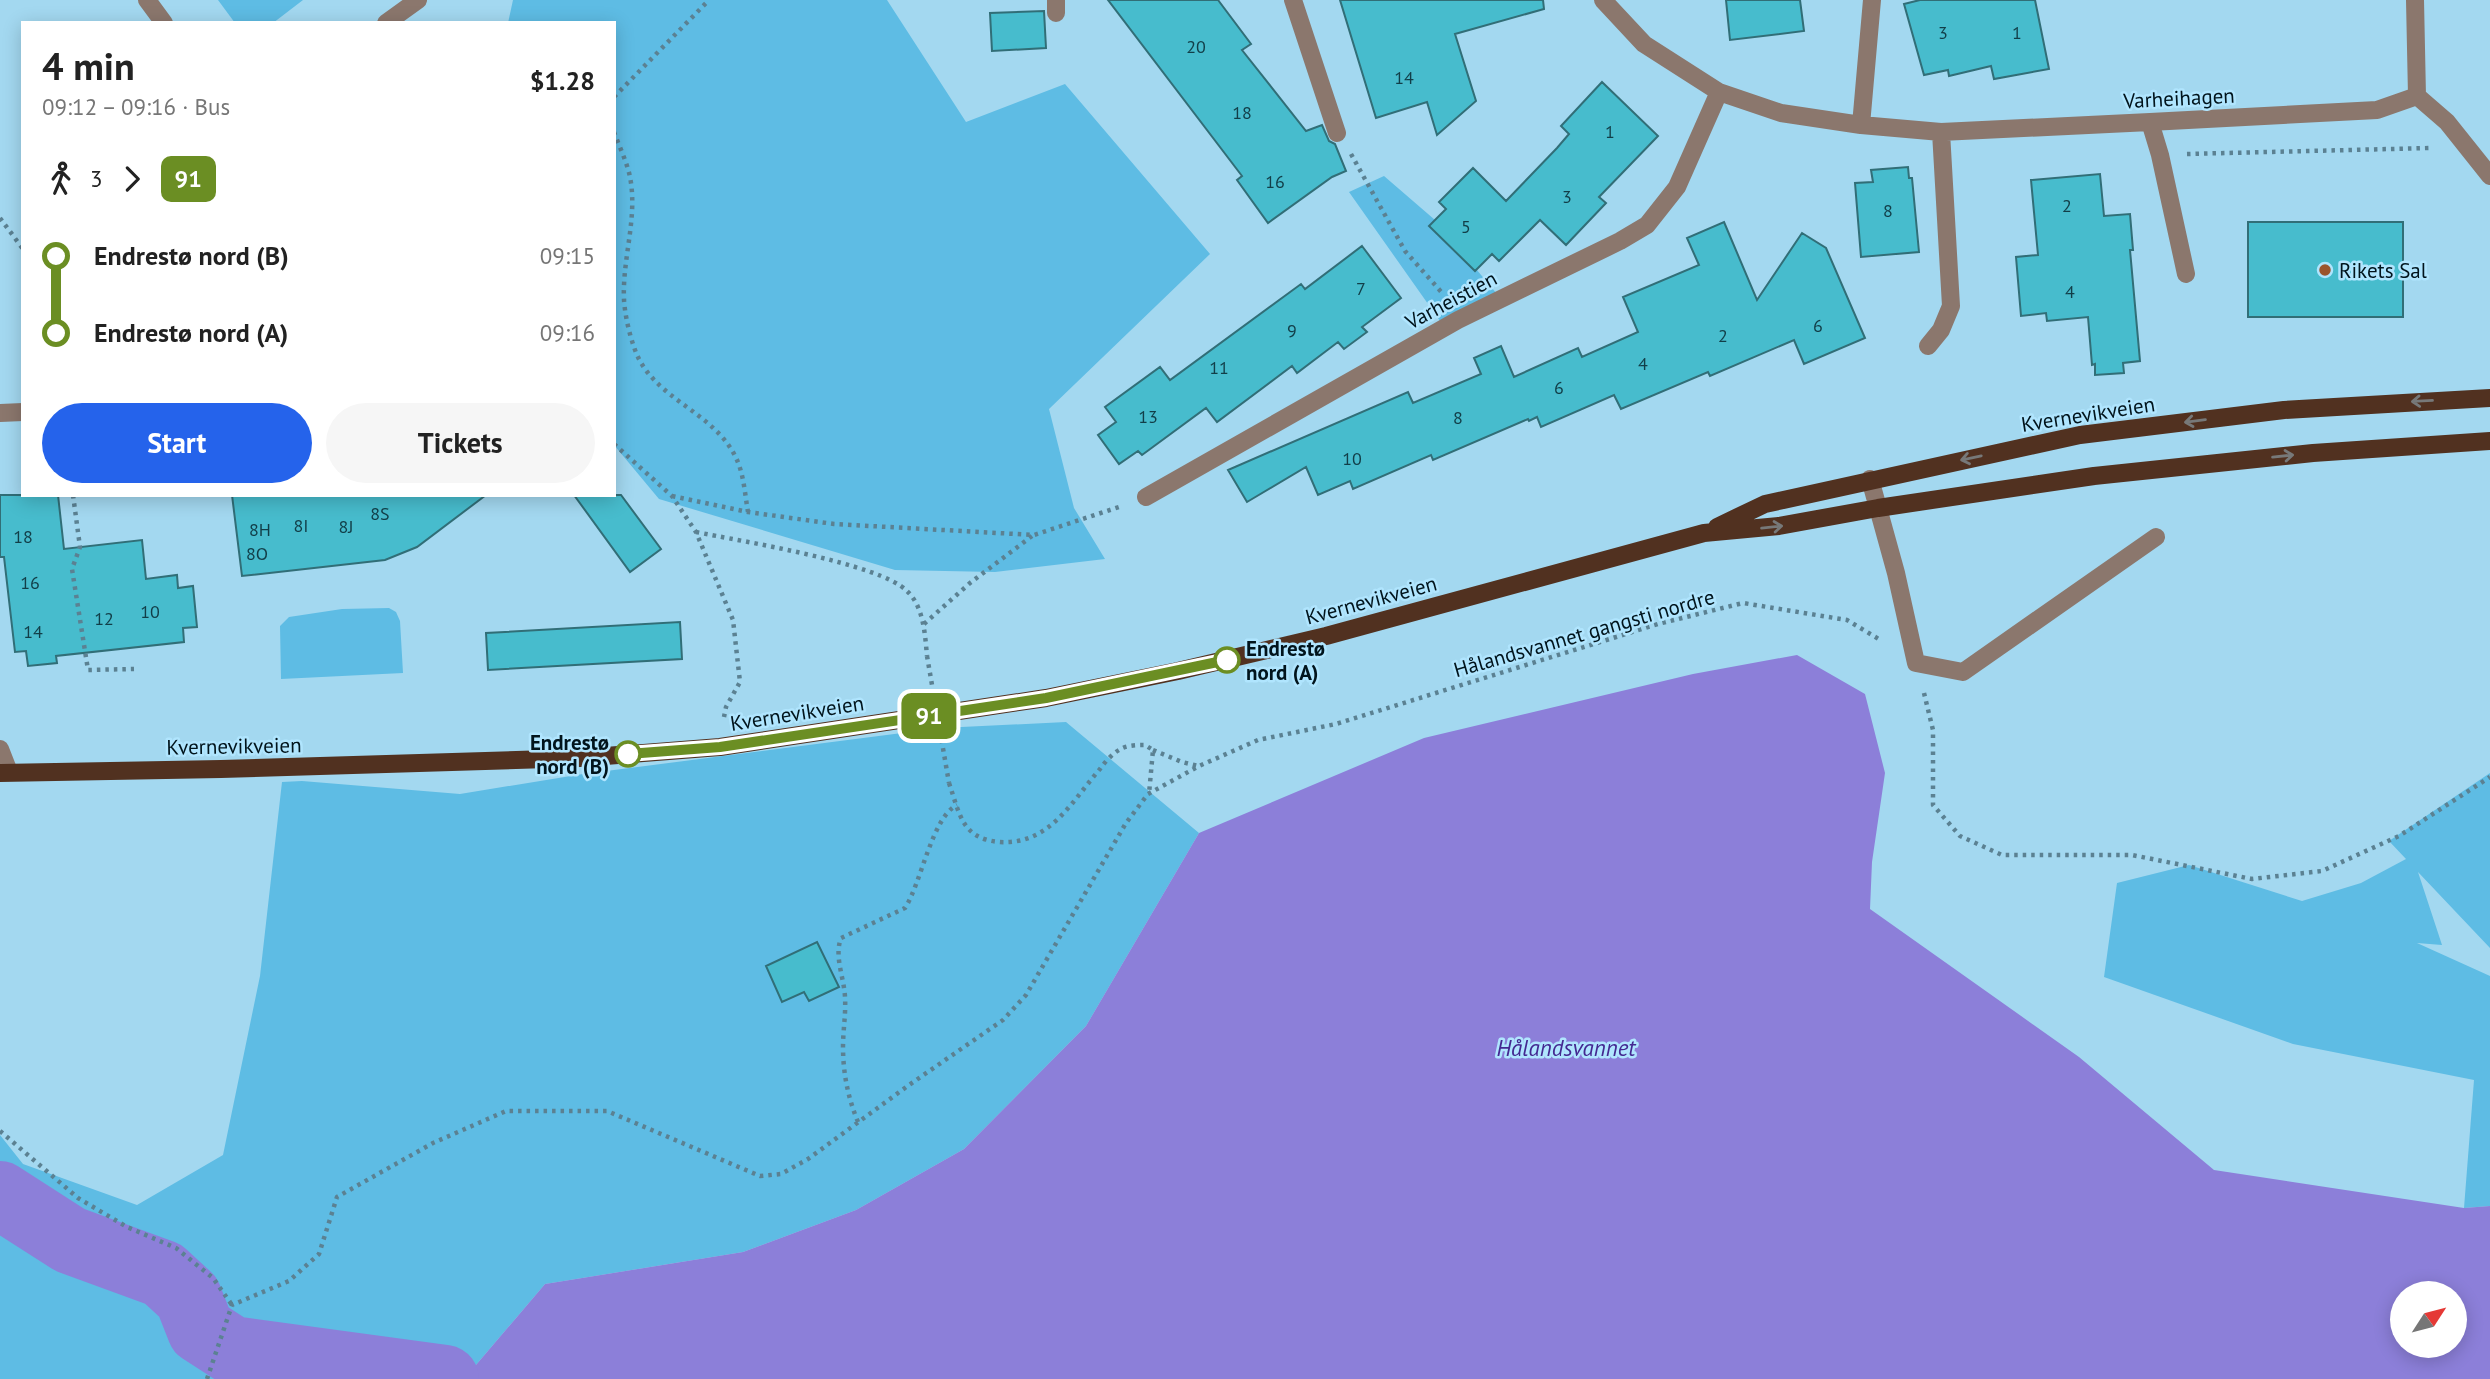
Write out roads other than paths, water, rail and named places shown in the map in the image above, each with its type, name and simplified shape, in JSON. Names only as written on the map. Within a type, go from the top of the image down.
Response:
[{"type":"main road","name":"Kvernevikveien","points":[[4,772],[221,769],[580,758],[720,747],[1046,698],[1178,671],[1326,636],[1704,533],[1765,504],[2080,435],[2284,410],[2490,398]]},
{"type":"main road","name":"Kvernevikveien","points":[[1704,533],[1779,527],[1878,508],[2121,473],[2313,453],[2490,442]]},
{"type":"street","points":[[147,0],[163,21]]},
{"type":"street","points":[[390,21],[418,0]]},
{"type":"street","points":[[1293,0],[1337,133]]},
{"type":"street","name":"Varheihagen","points":[[1603,0],[1644,44],[1719,92],[1781,113],[1861,125],[1941,132],[2150,122],[2377,110],[2417,96]]},
{"type":"street","points":[[1861,125],[1872,0]]},
{"type":"street","points":[[2415,0],[2417,96],[2447,122],[2490,176]]},
{"type":"street","name":"Varheistien","points":[[1146,497],[1458,320],[1620,241],[1647,225],[1677,187],[1719,92]]},
{"type":"street","points":[[2150,122],[2160,155],[2186,274]]},
{"type":"street","points":[[1928,346],[1941,330],[1951,306],[1941,132]]},
{"type":"street","points":[[0,413],[21,412]]},
{"type":"street","points":[[1870,479],[1896,573],[1916,663],[1963,672],[2156,537]]},
{"type":"street","points":[[0,749],[4,772]]},
{"type":"water","name":"Hålandsvannet","points":[[1797,655],[1865,694],[1885,773],[1872,862],[1870,909],[2079,1057],[2214,1170],[2464,1208],[2490,1206],[2490,1379],[464,1379],[545,1284],[743,1252],[856,1210],[964,1149],[1086,1026],[1199,833],[1424,738],[1693,674]]},
{"type":"waterway","points":[[0,1195],[70,1240],[163,1274],[188,1297],[201,1330],[232,1350],[445,1379]]},
{"type":"place","name":"Rikets Sal","points":[[2325,270]]},
{"type":"place","name":"Endrestø nord (A)","points":[[1227,660]]},
{"type":"place","name":"Endrestø nord (B)","points":[[628,754]]}]
